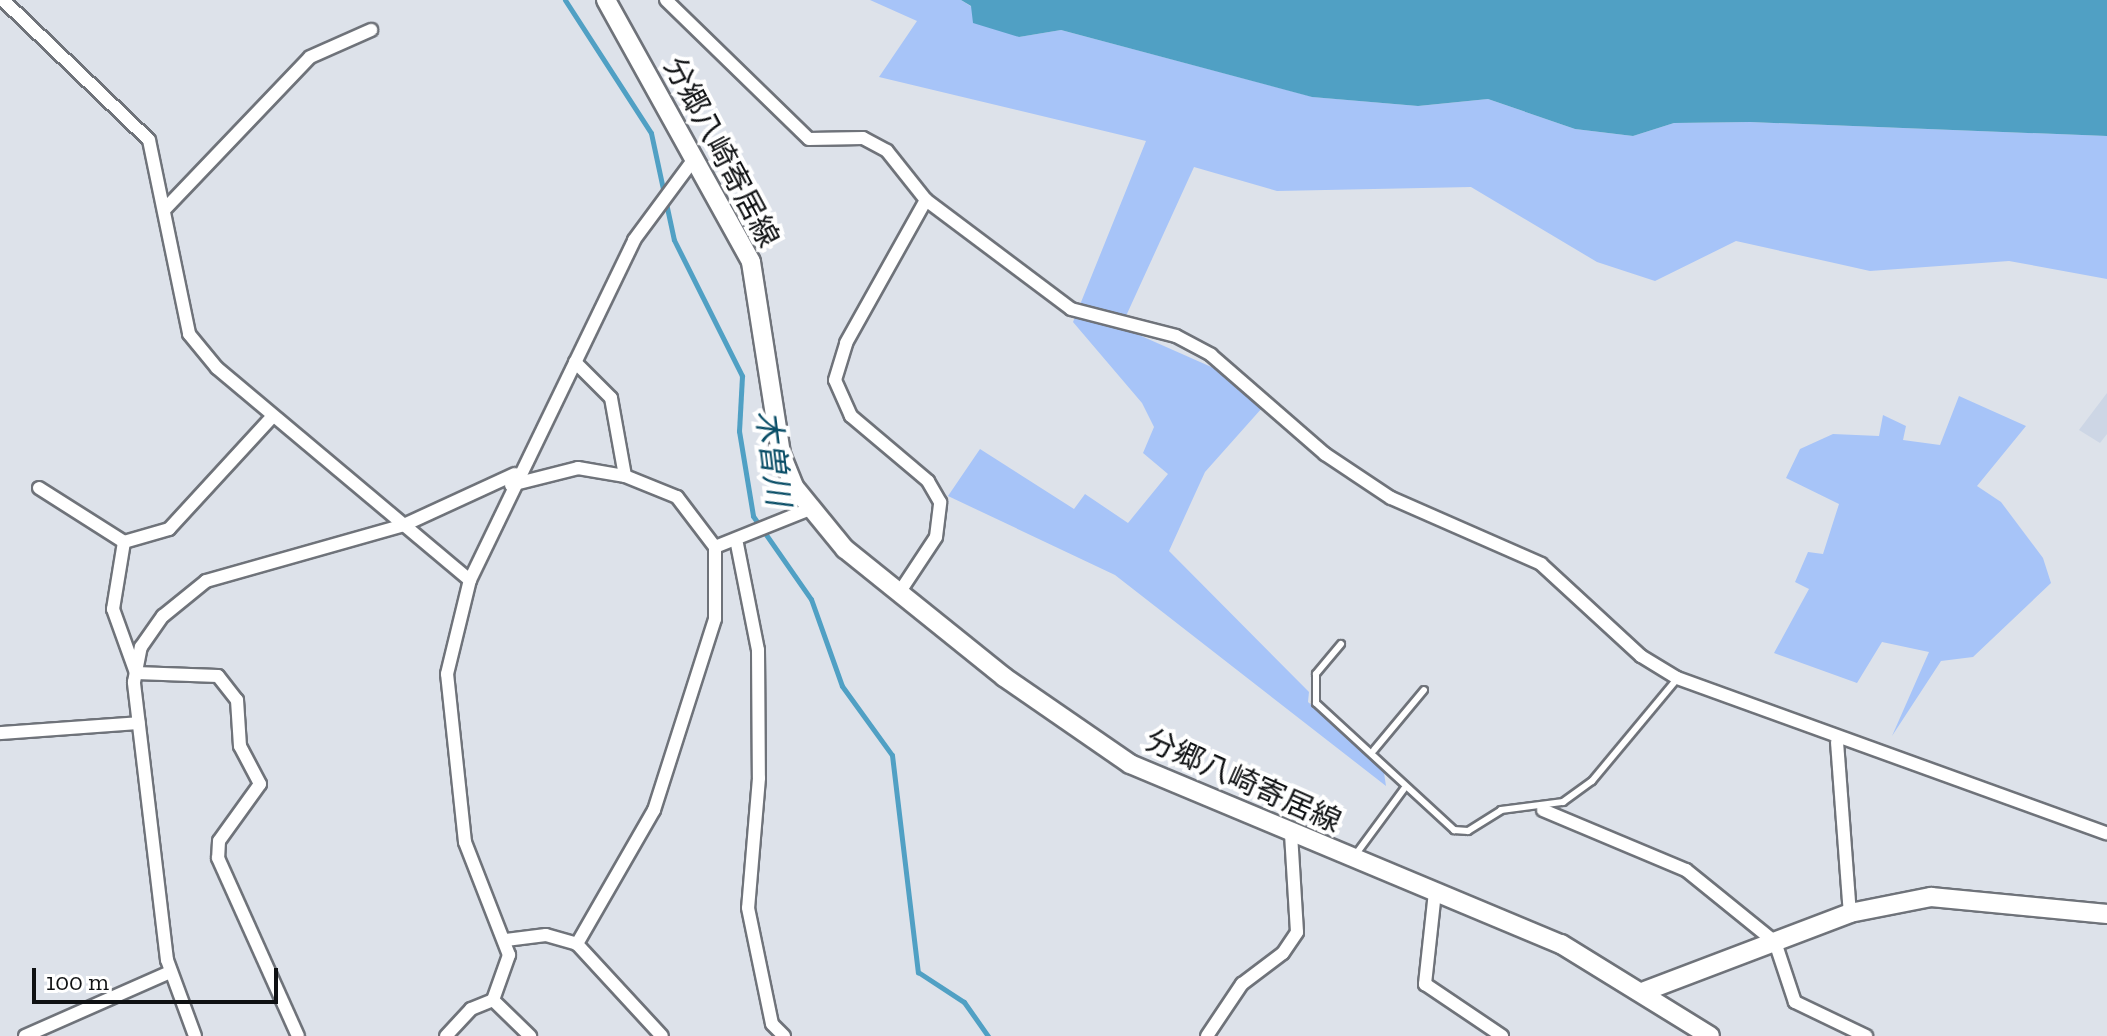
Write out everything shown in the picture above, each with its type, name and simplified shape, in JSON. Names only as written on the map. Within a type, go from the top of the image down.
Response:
[{"type":"main road","name":"分郷八崎寄居線","points":[[606,0],[751,262],[781,454],[810,509],[899,593],[1089,739],[1178,788],[1561,944],[1645,991],[1710,1036]]},
{"type":"main road","points":[[1645,991],[1850,913],[1959,897],[2107,914]]},
{"type":"street","points":[[3,0],[149,140],[189,334],[272,417],[470,580]]},
{"type":"street","points":[[666,0],[809,139],[863,138],[887,151],[926,200],[1071,309],[1176,336],[1211,355],[1247,382],[1276,418],[1391,498],[1541,564],[1641,656],[1677,678],[1718,688],[1837,742],[2107,834]]},
{"type":"street","points":[[164,210],[310,57],[371,30]]},
{"type":"street","points":[[446,1036],[471,1009],[493,1000],[509,955],[506,940],[465,842],[447,674],[470,580],[511,485],[654,207],[694,159]]},
{"type":"street","points":[[899,593],[936,537],[940,502],[928,481],[851,416],[835,380],[846,343],[926,200]]},
{"type":"street","points":[[575,362],[611,398],[625,476]]},
{"type":"street","points":[[39,488],[124,542],[169,529],[272,417]]},
{"type":"street","points":[[511,485],[578,468],[625,476],[677,497],[715,547],[715,619],[654,810],[577,944]]},
{"type":"street","points":[[195,1036],[170,972],[139,723],[136,673],[141,647],[163,616],[206,581],[404,525],[490,491],[521,469]]},
{"type":"street","points":[[715,547],[743,541],[810,509]]},
{"type":"street","points":[[743,541],[758,650],[759,778],[748,908],[772,1024],[784,1036]]},
{"type":"street","points":[[124,542],[113,609],[136,673]]},
{"type":"street","points":[[136,673],[218,676],[237,700],[240,746],[260,784],[219,841],[218,858],[298,1036]]},
{"type":"street","points":[[0,733],[139,723]]},
{"type":"street","points":[[1837,742],[1850,913]]},
{"type":"street","points":[[1543,810],[1686,870],[1775,942],[1795,1002],[1866,1036]]},
{"type":"street","points":[[1207,1036],[1242,984],[1283,953],[1297,932],[1291,834]]},
{"type":"street","points":[[1435,892],[1425,984],[1502,1036]]},
{"type":"street","points":[[506,940],[546,935],[577,944],[662,1036]]},
{"type":"street","points":[[25,1036],[170,972]]},
{"type":"street","points":[[493,1000],[530,1036]]},
{"type":"lane","points":[[1341,644],[1316,674],[1312,695],[1374,750],[1404,789],[1454,830],[1468,831],[1501,810],[1543,810],[1592,781],[1677,678]]},
{"type":"lane","points":[[1374,750],[1424,690]]},
{"type":"lane","points":[[1352,860],[1404,789]]},
{"type":"shaded area","points":[[870,0],[961,0],[1019,37],[1061,30],[1313,97],[1418,106],[1488,99],[1575,129],[1633,136],[1674,123],[1750,122],[2107,136],[2107,279],[2009,261],[1870,271],[1736,241],[1655,281],[1597,262],[1471,187],[1277,191],[1194,167],[1121,327],[1234,377],[1262,408],[1205,472],[1169,551],[1309,692],[1308,702],[1383,766],[1386,786],[1115,575],[948,496],[980,449],[1074,509],[1085,494],[1128,523],[1168,474],[1143,453],[1154,427],[1142,403],[1073,322],[1146,141],[879,77],[917,21]]},
{"type":"shaded area","points":[[961,0],[2107,0],[2107,136],[1750,122],[1674,123],[1633,136],[1575,129],[1488,99],[1418,106],[1312,97],[1061,30],[1019,37],[973,23],[971,6]]},
{"type":"shaded area","points":[[2107,393],[2107,434],[2100,443],[2079,430]]},
{"type":"shaded area","points":[[1959,396],[2026,426],[1977,486],[2001,502],[2043,558],[2051,583],[1973,657],[1941,661],[1892,736],[1929,652],[1882,642],[1857,683],[1774,653],[1809,589],[1795,582],[1808,552],[1823,554],[1839,504],[1786,478],[1800,449],[1833,434],[1879,436],[1883,415],[1906,426],[1903,440],[1940,445]]},
{"type":"waterway","name":"木曽川","points":[[565,0],[651,133],[674,240],[742,376],[739,431],[753,516],[811,599],[842,686],[892,755],[918,972],[964,1002],[988,1036]]}]
